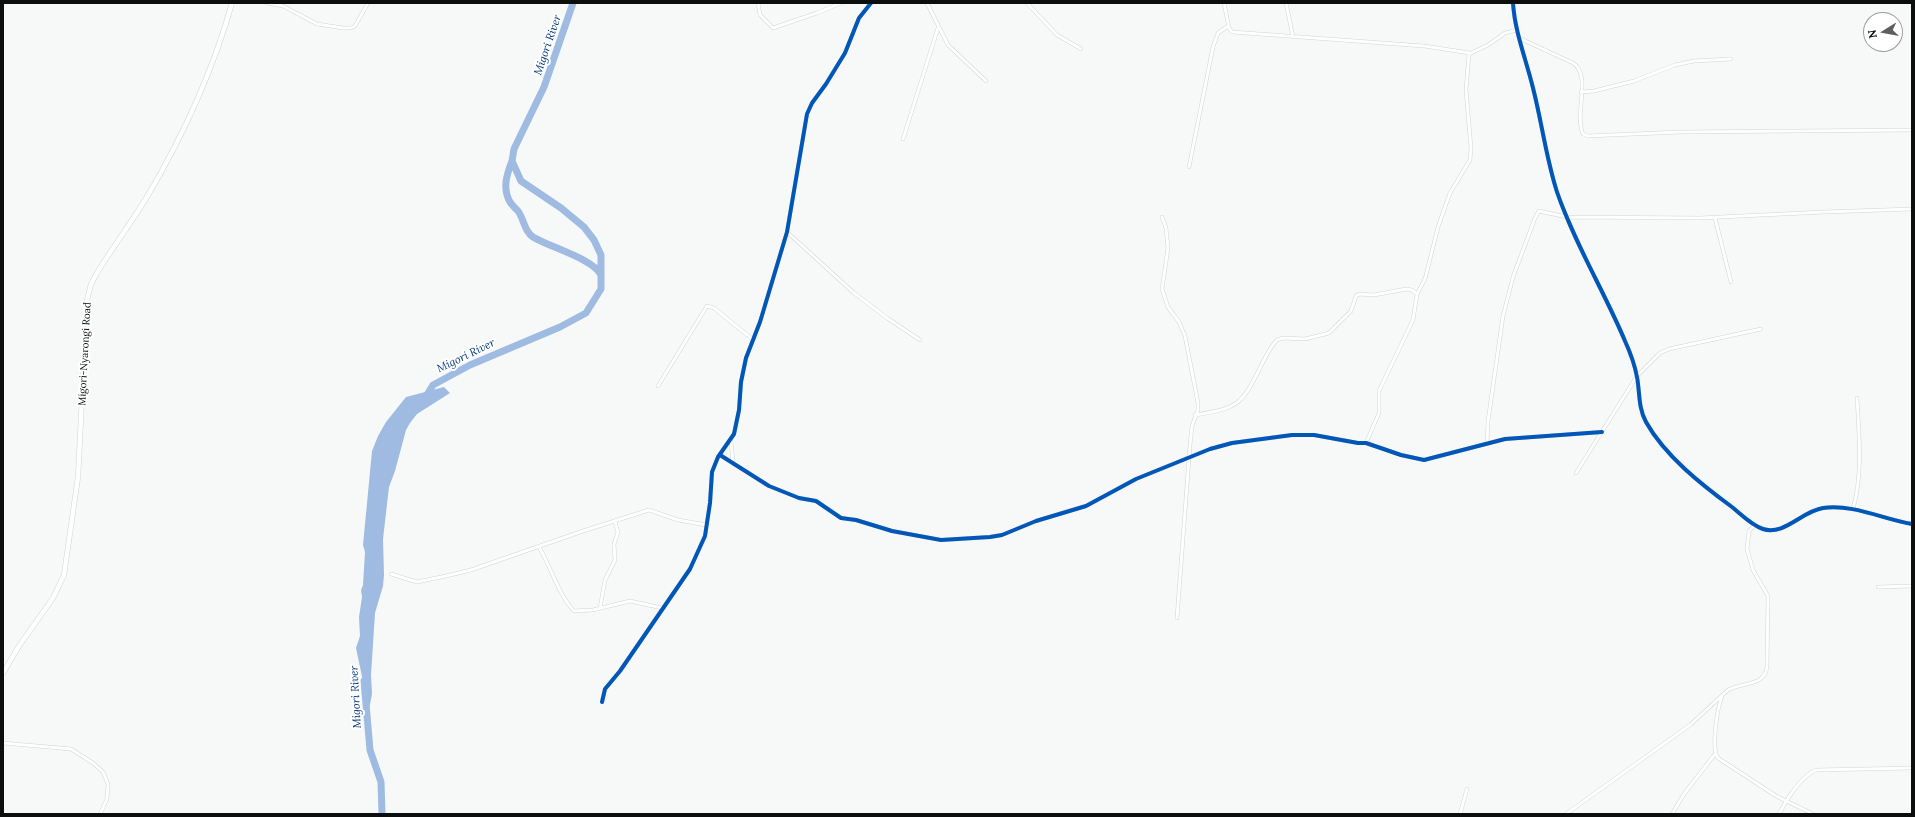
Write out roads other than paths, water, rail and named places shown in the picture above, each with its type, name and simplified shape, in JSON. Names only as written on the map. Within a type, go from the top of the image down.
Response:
[{"type":"street","name":"Migori-Nyarongi Road","points":[[3,673],[19,646],[53,598],[64,575],[78,477],[83,407],[84,336],[87,300],[91,284],[96,273],[146,197],[180,137],[202,89],[232,3]]},
{"type":"street","points":[[267,3],[283,6],[317,24],[351,28],[355,27],[368,3]]},
{"type":"street","points":[[758,3],[760,15],[773,28],[841,3]]},
{"type":"street","points":[[733,463],[731,441],[739,410],[744,365],[752,339],[760,322],[787,232],[807,114],[812,103],[826,84],[845,53],[859,18],[871,3]]},
{"type":"street","points":[[927,3],[938,28],[952,50],[986,81]]},
{"type":"street","points":[[1027,3],[1057,35],[1081,49]]},
{"type":"street","points":[[1224,3],[1228,26],[1230,30],[1234,32],[1424,46],[1470,53],[1488,45],[1505,34],[1517,30]]},
{"type":"street","points":[[1286,3],[1293,37]]},
{"type":"street","points":[[1513,3],[1517,30],[1535,94],[1546,156],[1567,217],[1625,342],[1637,376],[1643,414],[1651,429],[1667,450],[1713,494],[1755,525],[1765,530],[1778,529],[1821,508],[1853,509],[1912,524]]},
{"type":"street","points":[[1189,167],[1214,47],[1218,33],[1228,26]]},
{"type":"street","points":[[903,139],[938,28]]},
{"type":"street","points":[[1519,38],[1577,66],[1582,75],[1581,126],[1583,134],[1588,136],[1680,132],[1912,130]]},
{"type":"street","points":[[1366,443],[1379,413],[1379,391],[1396,355],[1404,342],[1413,320],[1417,294],[1425,279],[1438,227],[1450,193],[1465,169],[1471,155],[1466,98],[1470,53]]},
{"type":"street","points":[[1581,92],[1594,91],[1634,81],[1675,65],[1694,61],[1731,59]]},
{"type":"street","points":[[1487,443],[1488,420],[1503,316],[1513,277],[1538,212],[1567,217],[1715,218],[1912,209]]},
{"type":"street","points":[[1162,217],[1166,228],[1168,248],[1162,289],[1168,306],[1176,317],[1185,336],[1198,403],[1198,410],[1192,426],[1177,618]]},
{"type":"street","points":[[1715,218],[1730,282]]},
{"type":"street","points":[[787,232],[854,293],[887,318],[920,340]]},
{"type":"street","points":[[1195,415],[1221,410],[1237,404],[1246,394],[1277,340],[1283,338],[1305,339],[1329,334],[1351,311],[1356,296],[1359,294],[1374,296],[1406,289],[1412,290],[1417,294]]},
{"type":"street","points":[[658,386],[700,314],[708,306],[714,308],[752,339]]},
{"type":"street","points":[[1576,473],[1637,376],[1655,358],[1664,351],[1761,329]]},
{"type":"street","points":[[1853,509],[1856,494],[1859,458],[1857,398]]},
{"type":"street","points":[[720,455],[769,486],[799,498],[816,501],[841,518],[856,520],[892,531],[941,540],[1002,535],[1036,521],[1086,506],[1130,482],[1232,443],[1292,435],[1314,434],[1358,443],[1366,443],[1401,455],[1424,460],[1487,443],[1525,437],[1602,432]]},
{"type":"street","points":[[602,702],[605,689],[620,671],[690,569],[705,536],[712,472],[720,455],[731,441]]},
{"type":"street","points":[[391,574],[417,582],[471,570],[649,510],[678,520],[707,525]]},
{"type":"street","points":[[600,608],[605,580],[615,560],[614,544],[618,532],[615,522]]},
{"type":"street","points":[[1566,814],[1690,725],[1735,686],[1758,681],[1766,673],[1768,600],[1765,589],[1751,566],[1747,549],[1749,531],[1755,525]]},
{"type":"street","points":[[539,547],[549,565],[553,578],[573,610],[580,612],[630,601],[662,608]]},
{"type":"street","points":[[1878,587],[1912,586]]},
{"type":"street","points":[[1672,814],[1684,794],[1715,754],[1717,716],[1723,696]]},
{"type":"street","points":[[3,743],[71,749],[93,763],[103,772],[108,784],[107,799],[100,814]]},
{"type":"street","points":[[1715,754],[1721,761],[1786,801],[1813,814]]},
{"type":"street","points":[[1779,814],[1786,801],[1808,774],[1818,769],[1912,768]]},
{"type":"street","points":[[1460,814],[1467,789]]},
{"type":"water","points":[[444,387],[450,393],[417,414],[406,430],[389,487],[383,539],[384,575],[383,586],[375,613],[371,675],[372,694],[369,710],[356,648],[360,636],[359,617],[365,552],[363,545],[372,451],[386,422],[406,397]]},
{"type":"waterway","name":"Migori River","points":[[425,398],[433,385],[470,365],[560,327],[586,313],[601,289],[601,255],[594,240],[584,227],[561,208],[521,181],[512,161],[514,149],[544,87],[573,3]]},
{"type":"waterway","points":[[512,161],[506,181],[506,192],[510,202],[520,214],[528,232],[540,241],[590,264],[597,269],[601,275]]},
{"type":"waterway","name":"Migori River","points":[[364,681],[370,750],[381,782],[382,814]]}]
